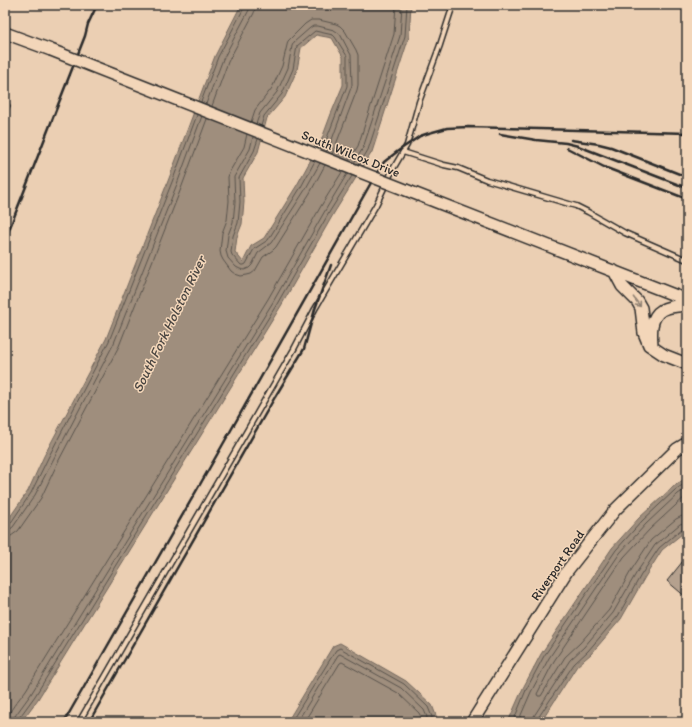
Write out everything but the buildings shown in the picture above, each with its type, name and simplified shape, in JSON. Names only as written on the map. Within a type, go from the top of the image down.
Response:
[{"type":"main road","name":"South Wilcox Drive","points":[[5,33],[687,300]]},
{"type":"main road","points":[[614,271],[622,286],[637,301],[641,308],[644,333],[649,345],[664,355],[687,364]]},
{"type":"main road","points":[[653,348],[651,334],[652,324],[656,316],[662,310],[687,305]]},
{"type":"main road","name":"Riverport Road","points":[[472,722],[567,571],[615,510],[677,449],[687,444]]},
{"type":"lane","points":[[79,722],[376,205],[407,145],[419,102],[453,5]]},
{"type":"lane","points":[[589,5],[596,5]]},
{"type":"lane","points":[[403,152],[458,168],[487,180],[576,206],[625,233],[687,260]]},
{"type":"water","name":"South Fork Holston River","points":[[241,5],[411,5],[409,37],[372,152],[334,213],[281,306],[38,699],[21,722],[5,722],[5,524],[28,491],[44,456],[106,339],[215,56]],"holes":[[[316,35],[332,38],[343,57],[343,85],[321,141],[297,185],[264,238],[251,246],[243,262],[235,252],[237,237],[242,224],[244,202],[243,178],[258,152],[267,118],[285,97],[297,70],[301,48]]]},
{"type":"water","points":[[687,477],[687,530],[662,550],[621,619],[591,654],[577,666],[541,722],[508,722],[523,688],[541,654],[612,548],[639,518],[673,487]]},
{"type":"water","points":[[340,643],[406,681],[432,705],[437,718],[435,722],[287,722],[333,646]]},
{"type":"railway","points":[[5,240],[85,36],[88,24],[97,5]]},
{"type":"railway","points":[[64,722],[384,162],[420,136],[447,128],[468,127],[687,133]]},
{"type":"railway","points":[[500,134],[578,146],[687,188]]},
{"type":"railway","points":[[571,140],[611,147],[687,177]]},
{"type":"railway","points":[[567,148],[604,167],[687,199]]},
{"type":"railway","points":[[89,722],[304,349],[315,309],[331,265]]}]
